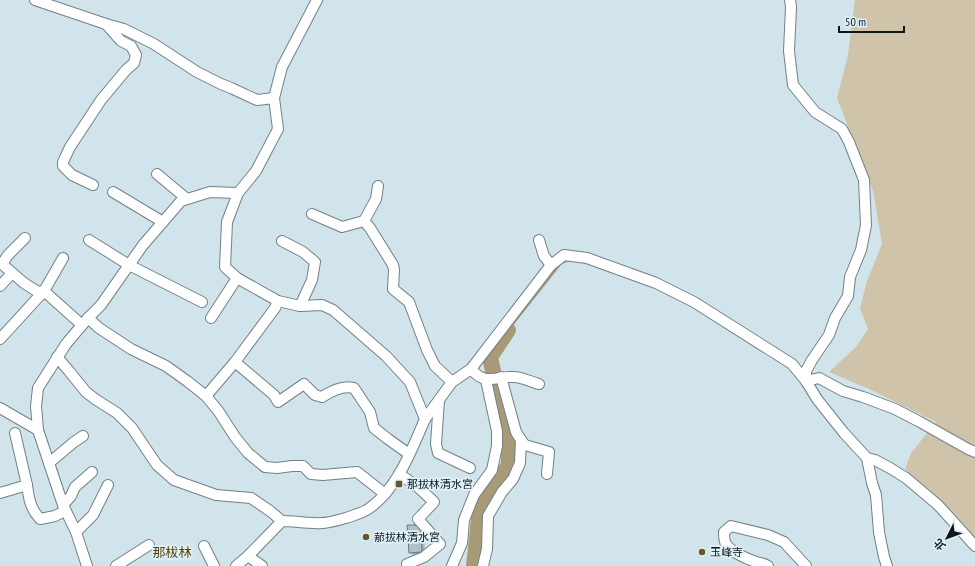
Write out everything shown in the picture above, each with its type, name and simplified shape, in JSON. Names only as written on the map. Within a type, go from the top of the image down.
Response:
[{"type":"street","points":[[35,0],[124,29],[154,44],[197,72],[257,100],[274,98]]},
{"type":"street","points":[[317,0],[282,67],[274,98],[278,129],[256,172],[238,193],[227,222],[225,267],[237,278],[278,301],[300,306],[322,305],[333,310],[386,356],[410,382],[425,419]]},
{"type":"street","points":[[790,0],[789,50],[793,85],[815,112],[842,129],[849,142],[864,180],[866,225],[861,250],[850,277],[848,296],[835,318],[829,335],[806,371],[806,381]]},
{"type":"street","points":[[93,185],[72,175],[63,166],[63,162],[70,147],[101,100],[126,70],[134,63],[136,55],[131,46],[121,41],[106,24]]},
{"type":"street","points":[[156,174],[187,199]]},
{"type":"street","points":[[312,214],[342,227],[364,221],[376,200],[378,186]]},
{"type":"street","points":[[113,192],[163,222]]},
{"type":"street","points":[[87,566],[76,532],[64,508],[38,430],[36,406],[38,388],[66,344],[85,321],[101,305],[129,265],[181,201],[210,192],[238,193]]},
{"type":"street","points":[[364,221],[393,265],[394,289],[409,302],[427,350],[435,366],[452,382]]},
{"type":"street","points":[[26,238],[1,263],[24,283],[38,292],[44,291],[85,321],[131,348],[166,366],[187,381],[206,396],[248,453],[265,467],[277,468],[303,466],[311,474],[323,475],[357,472],[386,494]]},
{"type":"street","points":[[89,240],[129,265],[202,302]]},
{"type":"street","points":[[539,240],[544,256],[551,265]]},
{"type":"street","points":[[282,241],[304,252],[315,262],[312,280],[300,306]]},
{"type":"street","points":[[58,357],[86,392],[117,413],[132,428],[157,465],[174,480],[216,495],[251,498],[282,521],[323,523],[340,520],[370,508],[386,494],[399,474],[425,419],[452,382],[471,370],[551,265],[564,255],[587,258],[624,270],[656,283],[694,302],[792,364],[844,433],[867,458],[876,495],[879,532],[887,566]]},
{"type":"street","points":[[0,339],[44,291],[63,258]]},
{"type":"street","points":[[0,286],[12,273]]},
{"type":"street","points":[[211,318],[237,278]]},
{"type":"street","points":[[206,396],[235,362],[275,308],[278,301]]},
{"type":"street","points":[[235,362],[274,395],[278,402],[304,384],[315,395],[322,397],[330,391],[348,386],[354,388],[370,412],[374,428],[409,454]]},
{"type":"street","points":[[471,370],[476,376],[486,380],[516,377],[539,384]]},
{"type":"street","points":[[501,378],[516,432],[521,440],[525,445],[549,452],[547,474]]},
{"type":"street","points":[[806,381],[819,378],[843,391],[895,409],[975,452]]},
{"type":"street","points":[[452,566],[462,543],[464,520],[474,495],[492,470],[497,446],[497,431],[486,380]]},
{"type":"street","points":[[439,400],[436,444],[438,453],[470,468]]},
{"type":"street","points":[[0,408],[38,430]]},
{"type":"street","points":[[15,433],[29,502],[34,513],[40,519],[55,516],[64,508],[75,487],[92,472]]},
{"type":"street","points":[[49,463],[83,436]]},
{"type":"street","points":[[483,566],[487,549],[488,516],[502,492],[513,479],[520,463],[521,440]]},
{"type":"street","points":[[867,458],[875,460],[906,478],[938,505],[975,546]]},
{"type":"street","points":[[399,474],[418,487],[434,502],[418,519],[440,544],[424,558],[407,564],[407,566]]},
{"type":"street","points":[[0,493],[26,485]]},
{"type":"street","points":[[76,532],[93,515],[108,485]]},
{"type":"street","points":[[236,566],[248,556],[282,521]]},
{"type":"street","points":[[768,566],[740,555],[730,549],[725,543],[724,532],[731,526],[768,535],[784,542],[806,566]]},
{"type":"street","points":[[116,566],[150,545]]},
{"type":"street","points":[[204,546],[214,566]]},
{"type":"street","points":[[248,556],[262,566]]},
{"type":"shaded area","points":[[855,0],[975,0],[975,539],[955,515],[905,469],[911,453],[936,422],[869,389],[829,372],[856,347],[868,329],[860,308],[867,281],[882,244],[873,191],[837,98],[848,55]]},
{"type":"building","points":[[407,525],[421,525],[422,552],[409,553]]},
{"type":"waterway","points":[[508,330],[561,263],[571,259]]},
{"type":"waterway","points":[[493,371],[490,357],[508,330]]},
{"type":"waterway","points":[[474,566],[480,510],[509,465],[509,439],[497,385]]},
{"type":"place","name":"那拔林清水宮","points":[[399,484]]},
{"type":"place","name":"𦰡拔林清水宮","points":[[366,537]]},
{"type":"place","name":"玉峰寺","points":[[702,552]]},
{"type":"district","name":"那柭林","points":[[172,552]]}]
